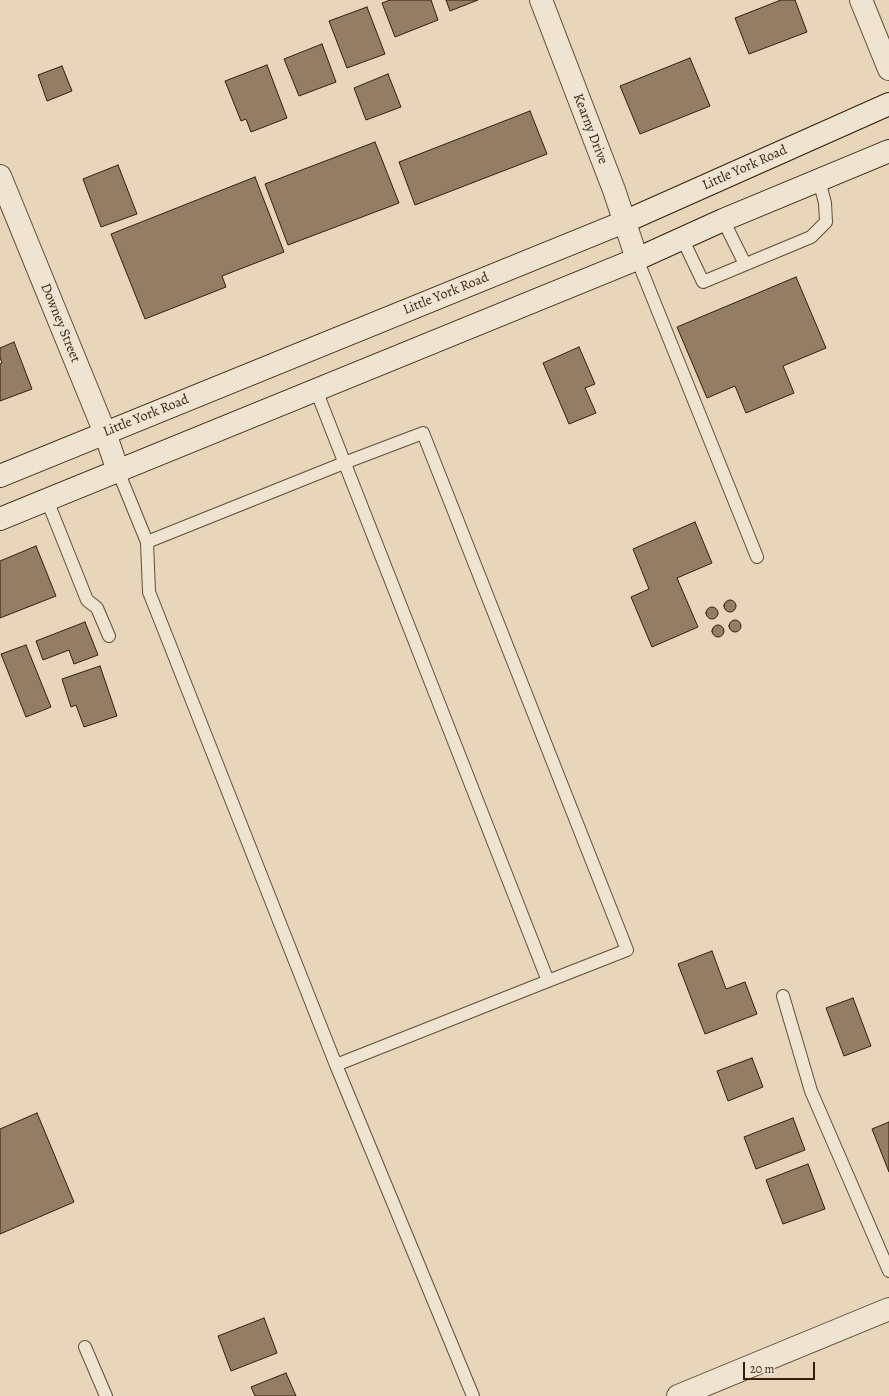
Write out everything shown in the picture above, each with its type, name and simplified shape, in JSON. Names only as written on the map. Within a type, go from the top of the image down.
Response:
[{"type":"main road","name":"Kearny Drive","points":[[541,0],[614,190],[637,259]]},
{"type":"main road","points":[[861,0],[889,68]]},
{"type":"main road","name":"Little York Road","points":[[0,476],[624,222],[889,104]]},
{"type":"main road","points":[[0,519],[637,259],[724,220],[889,151]]},
{"type":"main road","name":"Downey Street","points":[[0,176],[105,433],[118,472]]},
{"type":"main road","points":[[678,1396],[889,1309]]},
{"type":"lane","points":[[682,238],[703,282],[811,237],[826,222],[825,203],[819,180]]},
{"type":"lane","points":[[724,220],[745,264]]},
{"type":"lane","points":[[637,259],[758,557]]},
{"type":"lane","points":[[316,390],[548,981]]},
{"type":"lane","points":[[147,542],[423,433],[627,950],[336,1065]]},
{"type":"lane","points":[[118,472],[147,542],[149,592],[336,1065],[473,1396]]},
{"type":"lane","points":[[47,500],[87,600],[97,608],[109,636]]},
{"type":"lane","points":[[783,996],[810,1091],[889,1271]]},
{"type":"lane","points":[[85,1347],[106,1396]]},
{"type":"building","points":[[390,0],[431,0],[438,20],[395,37],[382,3]]},
{"type":"building","points":[[446,0],[478,0],[450,11]]},
{"type":"building","points":[[781,0],[795,0],[807,32],[749,54],[735,18]]},
{"type":"building","points":[[367,7],[385,54],[347,68],[329,21]]},
{"type":"building","points":[[322,44],[336,82],[299,96],[284,59]]},
{"type":"building","points":[[690,58],[710,106],[640,134],[620,86]]},
{"type":"building","points":[[267,65],[287,118],[251,132],[246,119],[241,121],[225,81]]},
{"type":"building","points":[[62,66],[72,91],[47,101],[38,75]]},
{"type":"building","points":[[388,74],[401,107],[366,120],[354,88]]},
{"type":"building","points":[[530,111],[547,154],[415,205],[399,162]]},
{"type":"building","points":[[375,142],[399,203],[288,245],[265,184]]},
{"type":"building","points":[[118,165],[137,214],[101,227],[83,179]]},
{"type":"building","points":[[255,177],[284,252],[222,276],[226,287],[145,319],[111,234]]},
{"type":"building","points":[[796,277],[826,348],[783,366],[794,393],[746,413],[735,386],[707,398],[677,327]]},
{"type":"building","points":[[14,342],[32,389],[0,401],[0,364],[2,363],[0,348]]},
{"type":"building","points":[[579,347],[595,384],[585,388],[596,413],[569,424],[543,363]]},
{"type":"building","points":[[695,522],[712,563],[677,578],[698,627],[652,647],[631,597],[649,589],[633,549]]},
{"type":"building","points":[[36,546],[56,596],[0,618],[0,561]]},
{"type":"building","points":[[728,600],[732,600],[736,606],[732,612],[728,612],[724,608],[724,604]]},
{"type":"building","points":[[710,607],[714,607],[718,613],[714,619],[710,619],[706,615],[706,611]]},
{"type":"building","points":[[737,620],[740,621],[740,631],[733,632],[730,631],[729,624],[730,621]]},
{"type":"building","points":[[85,622],[98,655],[74,664],[69,650],[43,660],[36,641]]},
{"type":"building","points":[[716,625],[720,625],[724,631],[720,637],[716,637],[712,633],[712,629]]},
{"type":"building","points":[[26,645],[51,707],[26,717],[1,654]]},
{"type":"building","points":[[100,666],[117,716],[84,727],[76,705],[71,707],[62,679]]},
{"type":"building","points":[[712,951],[726,989],[745,982],[757,1014],[705,1034],[678,964]]},
{"type":"building","points":[[853,998],[871,1046],[844,1056],[826,1008]]},
{"type":"building","points":[[752,1058],[763,1087],[728,1101],[717,1071]]},
{"type":"building","points":[[37,1113],[74,1202],[0,1234],[0,1129]]},
{"type":"building","points":[[793,1118],[805,1150],[756,1169],[744,1137]]},
{"type":"building","points":[[889,1122],[889,1172],[872,1129]]},
{"type":"building","points":[[808,1164],[825,1209],[783,1224],[766,1180]]},
{"type":"building","points":[[264,1318],[277,1353],[231,1371],[218,1336]]},
{"type":"building","points":[[286,1373],[296,1396],[255,1396],[251,1387]]}]
